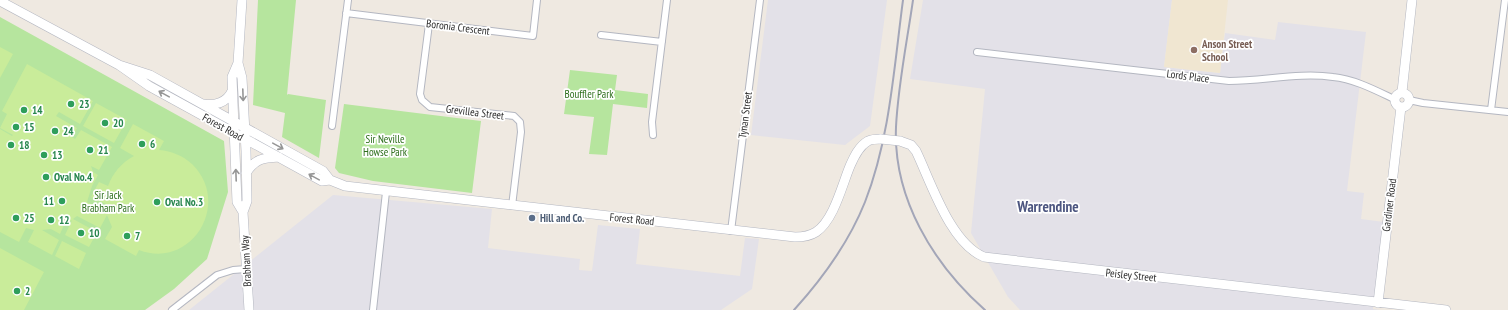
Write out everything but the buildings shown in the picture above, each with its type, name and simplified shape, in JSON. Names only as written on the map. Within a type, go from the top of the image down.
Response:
[{"type":"main road","name":"Forest Road","points":[[0,0],[119,65],[149,86],[322,181],[330,180],[345,186],[386,192],[795,237],[816,232],[828,218],[857,151],[868,141],[880,139]]},
{"type":"main road","name":"Brabham Way","points":[[242,0],[238,63],[242,78],[245,139],[247,201],[243,212],[249,310]]},
{"type":"main road","points":[[1402,92],[1412,0]]},
{"type":"main road","name":"Brabham Way","points":[[238,63],[232,77],[233,121],[236,202],[243,212]]},
{"type":"main road","name":"Forest Road","points":[[119,65],[150,75],[324,171],[330,180]]},
{"type":"main road","points":[[200,103],[220,103],[228,98],[232,91]]},
{"type":"main road","points":[[1402,92],[1408,96],[1409,100],[1405,106],[1400,107],[1394,99],[1398,93],[1402,92]]},
{"type":"main road","name":"Gardiner Road","points":[[1378,303],[1400,107]]},
{"type":"main road","name":"Peisley Street","points":[[880,139],[900,140],[911,146],[916,151],[938,202],[961,238],[974,252],[984,257],[1446,310]]},
{"type":"main road","points":[[246,173],[253,163],[263,159],[279,157]]},
{"type":"street","points":[[332,126],[348,0]]},
{"type":"street","name":"Boronia Crescent","points":[[346,13],[533,36],[537,0]]},
{"type":"street","points":[[653,135],[652,122],[667,0]]},
{"type":"street","name":"Tynan Street","points":[[731,231],[760,0]]},
{"type":"street","points":[[1491,110],[1505,0]]},
{"type":"street","name":"Grevillea Street","points":[[429,24],[420,94],[422,100],[430,106],[514,116],[520,122],[521,132],[512,206]]},
{"type":"street","points":[[600,35],[662,42]]},
{"type":"street","name":"Lords Place","points":[[978,52],[1229,81],[1249,81],[1303,75],[1335,77],[1364,86],[1394,99]]},
{"type":"street","points":[[1409,100],[1423,103],[1508,112]]},
{"type":"street","points":[[373,310],[386,192]]},
{"type":"street","points":[[172,310],[217,276],[233,270],[246,269]]},
{"type":"shaded area","points":[[768,0],[887,0],[870,126],[845,145],[751,135]]},
{"type":"shaded area","points":[[923,0],[1172,0],[1164,67],[1220,73],[1225,33],[1275,40],[1278,22],[1366,32],[1347,191],[1364,193],[1361,219],[1384,222],[1373,309],[1380,310],[1020,310],[1008,297],[971,233],[985,89],[910,79]]},
{"type":"shaded area","name":"Anson Street School","points":[[1172,0],[1228,0],[1220,73],[1164,67]]},
{"type":"shaded area","points":[[333,195],[492,209],[488,248],[580,259],[579,270],[592,271],[598,225],[640,229],[636,264],[740,276],[745,238],[759,239],[752,289],[721,310],[189,310]]},
{"type":"green space","points":[[258,0],[296,0],[287,95],[326,100],[319,158],[282,137],[285,113],[253,105]]},
{"type":"green space","name":"Sir Jack Brabham Park","points":[[0,17],[224,141],[228,192],[207,259],[174,289],[145,310],[0,310]]},
{"type":"green space","points":[[0,47],[13,54],[0,78]]},
{"type":"green space","points":[[27,64],[93,101],[80,124],[59,112],[56,116],[77,128],[72,137],[75,139],[81,130],[112,147],[99,170],[91,166],[93,172],[98,175],[92,186],[87,202],[107,212],[106,204],[91,197],[99,182],[108,186],[118,169],[134,156],[120,148],[133,124],[164,141],[159,150],[177,154],[192,164],[203,180],[208,197],[207,214],[200,229],[190,242],[175,250],[158,254],[139,250],[136,256],[105,239],[112,227],[107,215],[100,228],[77,216],[73,219],[97,232],[89,247],[65,235],[72,220],[64,225],[60,234],[51,229],[42,230],[59,240],[52,255],[28,242],[34,230],[26,228],[19,242],[0,232],[0,129],[12,136],[13,135],[0,128],[7,114],[2,111]]},
{"type":"green space","name":"Bouffler Park","points":[[570,70],[617,75],[615,90],[648,94],[647,108],[613,104],[607,155],[589,154],[594,117],[564,114]]},
{"type":"green space","name":"20","points":[[96,103],[127,120],[114,143],[83,126]]},
{"type":"green space","name":"Sir Neville Howse Park","points":[[344,104],[481,121],[472,193],[373,181],[339,173],[335,168]]},
{"type":"green space","points":[[62,241],[86,253],[79,269],[55,256]]},
{"type":"green space","name":"2","points":[[0,248],[44,272],[24,310],[0,310]]},
{"type":"railway","points":[[794,310],[834,259],[859,217],[865,202],[886,128],[903,0]]},
{"type":"railway","points":[[913,0],[897,111],[897,153],[901,179],[909,204],[933,251],[966,292],[985,310]]},
{"type":"place","name":"Anson Street School","points":[[1194,50]]},
{"type":"place","name":"23","points":[[71,104]]},
{"type":"place","name":"14","points":[[24,110]]},
{"type":"place","name":"20","points":[[105,123]]},
{"type":"place","name":"15","points":[[16,127]]},
{"type":"place","name":"24","points":[[55,131]]},
{"type":"place","name":"6","points":[[142,144]]},
{"type":"place","name":"18","points":[[11,145]]},
{"type":"place","name":"21","points":[[90,150]]},
{"type":"place","name":"13","points":[[44,155]]},
{"type":"place","name":"Oval No.4","points":[[46,177]]},
{"type":"place","name":"11","points":[[62,201]]},
{"type":"place","name":"Oval No.3","points":[[157,202]]},
{"type":"place","name":"25","points":[[16,218]]},
{"type":"place","name":"Hill and Co.","points":[[532,218]]},
{"type":"place","name":"12","points":[[51,220]]},
{"type":"place","name":"10","points":[[81,233]]},
{"type":"place","name":"7","points":[[127,236]]},
{"type":"place","name":"2","points":[[17,291]]},
{"type":"district","name":"Warrendine","points":[[1048,207]]}]
